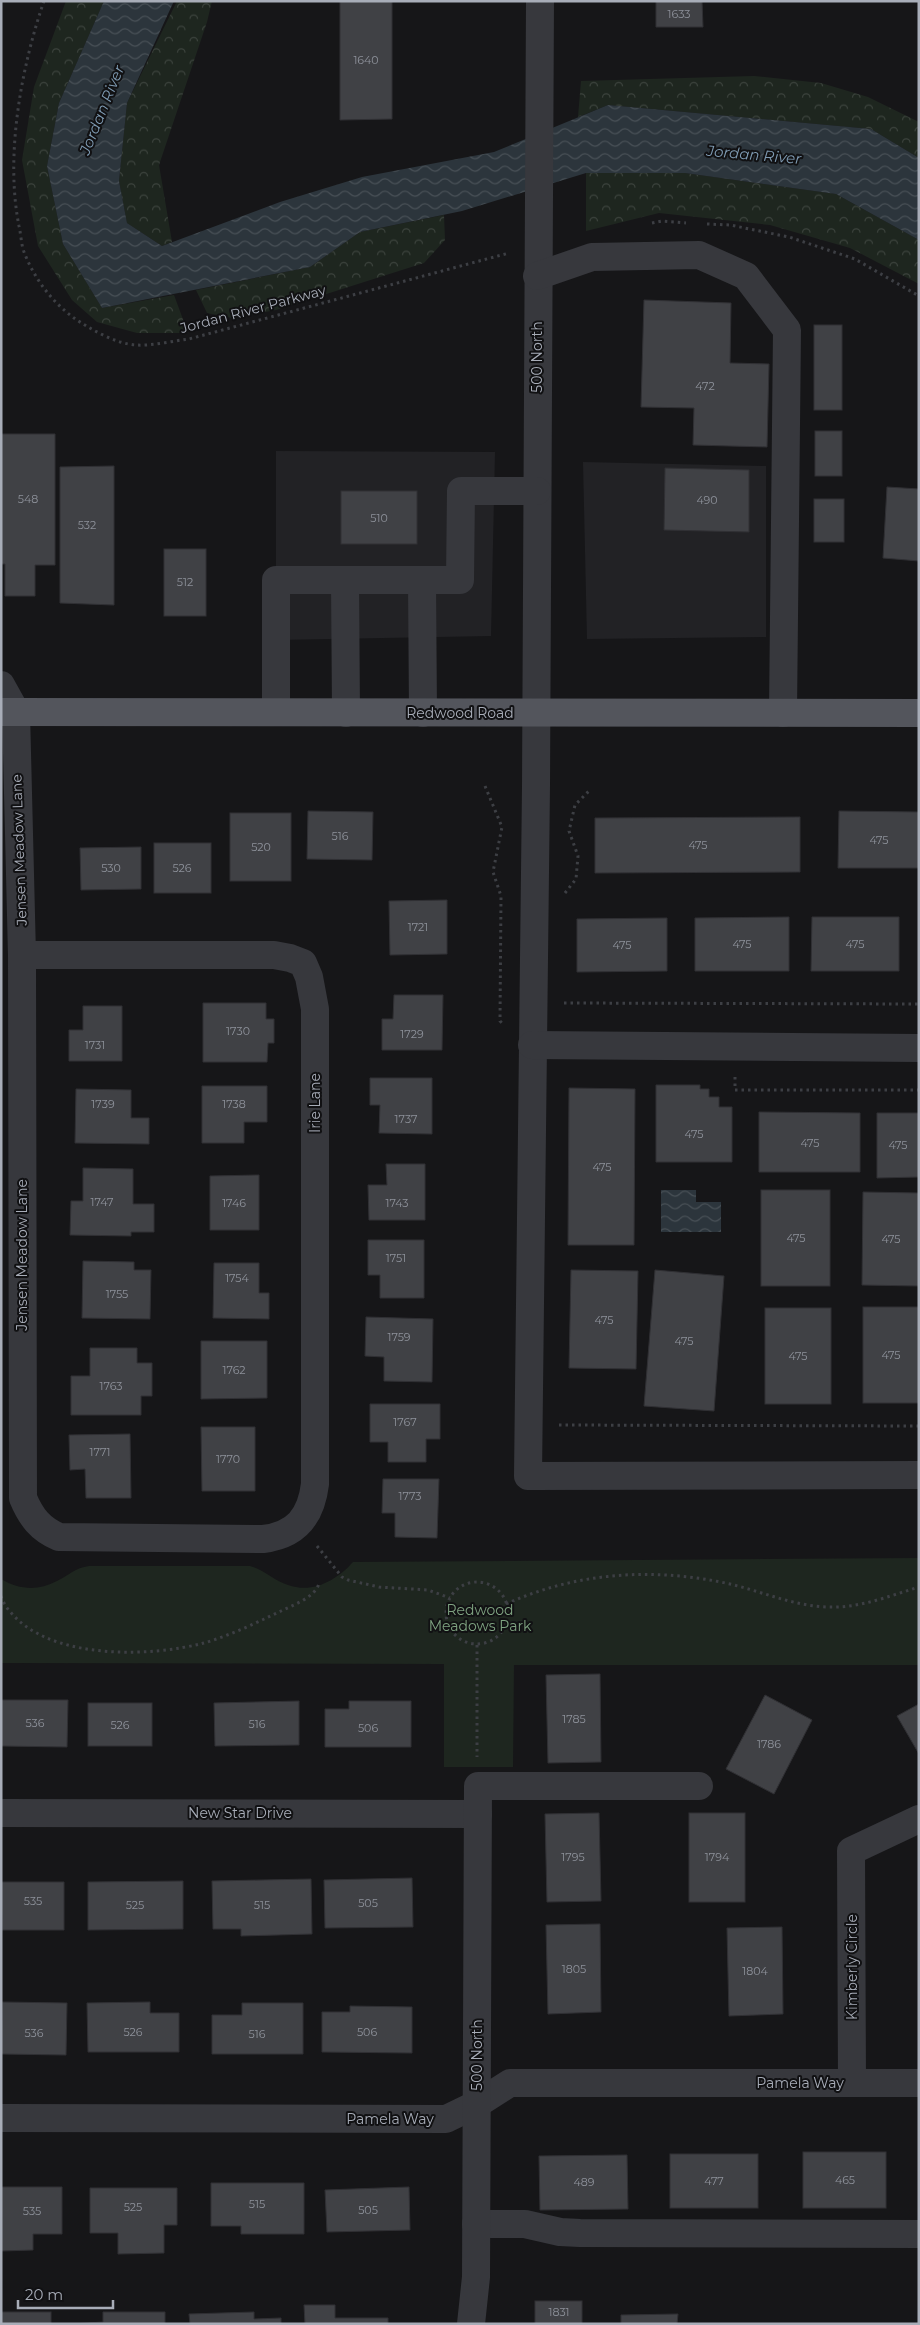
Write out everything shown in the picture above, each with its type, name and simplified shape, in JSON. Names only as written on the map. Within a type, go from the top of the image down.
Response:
[{"type":"main road","name":"Redwood Road","points":[[8,712],[919,713]]},
{"type":"street","name":"500 North","points":[[540,1],[536,713],[528,1476],[919,1475]]},
{"type":"street","points":[[537,276],[592,257],[699,255],[746,276],[787,330],[783,713]]},
{"type":"street","points":[[276,712],[276,580],[460,580],[461,491],[537,491]]},
{"type":"street","points":[[345,580],[346,713]]},
{"type":"street","points":[[422,581],[423,713]]},
{"type":"street","points":[[1,685],[8,712]]},
{"type":"street","name":"Jensen Meadow Lane","points":[[8,712],[22,955],[22,1481],[24,1498],[29,1512],[46,1531],[59,1537],[72,1539],[263,1539],[279,1537],[300,1523]]},
{"type":"street","name":"Irie Lane","points":[[22,955],[274,955],[303,963],[309,976],[315,1009],[315,1484],[314,1498],[308,1512],[300,1523]]},
{"type":"street","points":[[532,1045],[919,1048]]},
{"type":"street","name":"500 North","points":[[471,2324],[476,2277],[478,1776]]},
{"type":"street","points":[[478,1776],[699,1786]]},
{"type":"street","name":"New Star Drive","points":[[1,1813],[478,1814]]},
{"type":"street","name":"Kimberly Circle","points":[[852,2083],[852,1850],[919,1819]]},
{"type":"street","name":"Pamela Way","points":[[1,2118],[446,2119],[477,2104],[510,2083],[919,2083]]},
{"type":"street","points":[[476,2224],[526,2224],[560,2232],[580,2233],[919,2234]]},
{"type":"path","name":"Jordan River Parkway","points":[[44,1],[30,50],[13,155],[15,205],[24,251],[39,282],[58,306],[92,331],[135,345],[189,340],[508,253]]},
{"type":"path","points":[[485,786],[502,827],[493,872],[501,896],[500,1021],[532,1045]]},
{"type":"path","points":[[560,900],[576,879],[578,856],[570,831],[575,805],[590,790]]},
{"type":"path","points":[[560,1003],[919,1004]]},
{"type":"path","points":[[735,1068],[735,1090],[919,1090]]},
{"type":"path","points":[[553,1425],[919,1426]]},
{"type":"path","points":[[335,1569],[342,1577],[358,1583],[379,1587],[428,1590],[450,1598]]},
{"type":"path","points":[[506,1604],[571,1581],[614,1574],[706,1579],[767,1596],[833,1608],[854,1606],[919,1587]]},
{"type":"path","points":[[1,1596],[10,1612],[23,1624],[56,1643],[80,1649],[146,1651],[204,1643],[239,1630],[301,1601],[315,1591],[319,1582]]},
{"type":"path","points":[[475,1582],[485,1583],[494,1587],[502,1594],[506,1604],[508,1613],[503,1631],[496,1638],[477,1645],[467,1643],[458,1637],[451,1629],[447,1619],[447,1608],[450,1598],[457,1590],[475,1582]]},
{"type":"path","points":[[477,1645],[478,1776]]},
{"type":"shaded area","points":[[276,451],[495,452],[491,636],[276,640]]},
{"type":"shaded area","points":[[583,462],[766,466],[766,637],[587,639]]},
{"type":"green space","points":[[66,1],[104,1],[59,103],[47,166],[63,244],[102,308],[174,295],[188,333],[137,333],[97,322],[72,300],[38,246],[22,160],[34,87]]},
{"type":"green space","points":[[177,1],[212,1],[207,22],[159,165],[172,242],[162,246],[127,223],[119,181],[127,103]]},
{"type":"green space","points":[[754,76],[821,83],[868,97],[919,122],[919,158],[871,129],[608,105],[578,117],[581,81]]},
{"type":"green space","points":[[586,173],[685,173],[836,194],[919,240],[919,284],[850,248],[770,225],[659,213],[586,231]]},
{"type":"green space","points":[[444,215],[445,240],[424,263],[276,310],[232,318],[207,313],[196,290],[310,267],[360,232]]},
{"type":"green space","name":"Redwood Meadows Park","points":[[919,1558],[919,1665],[514,1665],[513,1767],[444,1767],[444,1664],[1,1663],[1,1579],[22,1587],[36,1588],[50,1584],[76,1570],[89,1566],[250,1566],[283,1583],[306,1588],[332,1580],[353,1562]]},
{"type":"water","name":"Jordan River","points":[[104,1],[174,1],[127,103],[119,181],[127,223],[162,246],[280,202],[362,177],[494,152],[608,105],[871,129],[919,158],[919,240],[836,194],[685,173],[586,173],[462,211],[360,232],[310,267],[102,308],[63,244],[47,166],[59,103]]},
{"type":"water","points":[[661,1190],[696,1190],[696,1202],[721,1202],[721,1232],[661,1232]]},
{"type":"building","points":[[340,1],[392,1],[392,119],[340,120]]},
{"type":"building","points":[[656,1],[702,1],[703,27],[656,27]]},
{"type":"building","points":[[644,300],[731,303],[730,363],[769,364],[767,447],[693,445],[694,408],[641,407]]},
{"type":"building","points":[[814,325],[842,325],[842,410],[814,410]]},
{"type":"building","points":[[815,431],[842,431],[842,476],[815,476]]},
{"type":"building","points":[[1,434],[55,434],[55,565],[35,565],[35,596],[5,596],[5,564],[1,564]]},
{"type":"building","points":[[114,466],[114,605],[60,603],[60,467]]},
{"type":"building","points":[[665,468],[749,470],[749,532],[664,530]]},
{"type":"building","points":[[887,487],[919,489],[919,561],[883,558]]},
{"type":"building","points":[[341,491],[417,491],[417,544],[341,544]]},
{"type":"building","points":[[814,499],[844,499],[844,542],[814,542]]},
{"type":"building","points":[[164,549],[206,549],[206,616],[164,616]]},
{"type":"building","points":[[308,811],[373,812],[372,860],[307,859]]},
{"type":"building","points":[[839,811],[919,812],[919,868],[838,868]]},
{"type":"building","points":[[230,813],[291,813],[291,881],[230,881]]},
{"type":"building","points":[[800,817],[800,872],[595,873],[595,818]]},
{"type":"building","points":[[154,843],[211,843],[211,893],[154,893]]},
{"type":"building","points":[[141,847],[141,889],[81,890],[80,848]]},
{"type":"building","points":[[447,900],[447,954],[390,955],[389,901]]},
{"type":"building","points":[[789,917],[789,971],[695,971],[695,918]]},
{"type":"building","points":[[812,917],[899,917],[899,971],[811,971]]},
{"type":"building","points":[[667,918],[667,971],[577,972],[577,919]]},
{"type":"building","points":[[394,995],[443,995],[442,1050],[382,1050],[382,1019],[393,1019]]},
{"type":"building","points":[[203,1003],[266,1003],[266,1019],[274,1019],[274,1043],[268,1043],[267,1062],[203,1062]]},
{"type":"building","points":[[83,1006],[122,1006],[122,1061],[69,1061],[69,1030],[83,1030]]},
{"type":"building","points":[[370,1078],[432,1078],[432,1134],[379,1133],[380,1105],[370,1105]]},
{"type":"building","points":[[656,1085],[700,1085],[700,1089],[709,1089],[709,1097],[719,1097],[719,1107],[732,1107],[732,1162],[656,1162]]},
{"type":"building","points":[[202,1086],[267,1086],[267,1122],[244,1122],[244,1143],[202,1143]]},
{"type":"building","points":[[569,1088],[635,1089],[634,1245],[568,1245]]},
{"type":"building","points":[[76,1089],[131,1090],[131,1118],[149,1118],[149,1144],[75,1143]]},
{"type":"building","points":[[759,1112],[860,1113],[860,1172],[759,1172]]},
{"type":"building","points":[[877,1113],[919,1113],[919,1177],[877,1178]]},
{"type":"building","points":[[386,1164],[425,1164],[425,1220],[369,1220],[368,1185],[387,1185]]},
{"type":"building","points":[[83,1168],[133,1169],[133,1204],[154,1204],[154,1232],[131,1232],[131,1236],[70,1235],[71,1201],[83,1201]]},
{"type":"building","points":[[259,1175],[259,1230],[210,1230],[210,1176]]},
{"type":"building","points":[[761,1190],[830,1190],[830,1286],[761,1286]]},
{"type":"building","points":[[863,1192],[919,1193],[919,1286],[862,1285]]},
{"type":"building","points":[[368,1240],[424,1240],[424,1298],[380,1298],[380,1275],[368,1275]]},
{"type":"building","points":[[83,1261],[134,1262],[134,1270],[151,1270],[150,1319],[82,1318]]},
{"type":"building","points":[[214,1263],[259,1263],[259,1293],[269,1293],[269,1319],[213,1318]]},
{"type":"building","points":[[571,1270],[638,1271],[636,1369],[569,1368]]},
{"type":"building","points":[[655,1270],[724,1276],[714,1411],[644,1406]]},
{"type":"building","points":[[863,1307],[919,1307],[919,1403],[863,1403]]},
{"type":"building","points":[[765,1308],[831,1308],[831,1404],[765,1404]]},
{"type":"building","points":[[366,1317],[433,1319],[432,1382],[384,1381],[384,1357],[365,1356]]},
{"type":"building","points":[[201,1341],[267,1341],[267,1398],[201,1399]]},
{"type":"building","points":[[90,1348],[137,1348],[137,1363],[152,1363],[152,1396],[141,1396],[141,1415],[71,1415],[71,1376],[90,1376]]},
{"type":"building","points":[[370,1404],[440,1404],[440,1439],[426,1439],[426,1462],[388,1462],[388,1442],[370,1442]]},
{"type":"building","points":[[201,1427],[255,1427],[255,1491],[202,1491]]},
{"type":"building","points":[[130,1434],[131,1498],[86,1498],[85,1469],[70,1470],[69,1435]]},
{"type":"building","points":[[383,1479],[439,1479],[437,1538],[395,1537],[395,1513],[382,1513]]},
{"type":"building","points":[[600,1674],[601,1762],[548,1763],[546,1675]]},
{"type":"building","points":[[765,1695],[812,1720],[774,1794],[726,1769]]},
{"type":"building","points":[[1,1700],[68,1700],[67,1747],[1,1746]]},
{"type":"building","points":[[299,1701],[299,1745],[215,1746],[214,1703]]},
{"type":"building","points":[[349,1701],[411,1701],[411,1747],[325,1747],[325,1709],[349,1709]]},
{"type":"building","points":[[88,1703],[152,1703],[152,1746],[88,1746]]},
{"type":"building","points":[[919,1704],[919,1754],[897,1716]]},
{"type":"building","points":[[599,1813],[601,1901],[547,1902],[545,1814]]},
{"type":"building","points":[[689,1813],[745,1813],[745,1902],[689,1902]]},
{"type":"building","points":[[412,1878],[413,1927],[325,1928],[324,1880]]},
{"type":"building","points":[[311,1879],[312,1934],[241,1936],[241,1929],[213,1929],[212,1881]]},
{"type":"building","points":[[183,1881],[183,1929],[88,1930],[88,1882]]},
{"type":"building","points":[[1,1882],[64,1882],[64,1930],[2,1930]]},
{"type":"building","points":[[600,1924],[601,2012],[548,2014],[546,1925]]},
{"type":"building","points":[[782,1927],[783,2014],[729,2016],[727,1928]]},
{"type":"building","points":[[2,2002],[67,2003],[66,2055],[1,2054]]},
{"type":"building","points":[[150,2002],[150,2013],[179,2013],[179,2052],[88,2052],[87,2003]]},
{"type":"building","points":[[242,2003],[303,2003],[303,2054],[212,2054],[212,2015],[242,2015]]},
{"type":"building","points":[[350,2006],[412,2007],[412,2053],[322,2052],[322,2012],[350,2012]]},
{"type":"building","points":[[803,2152],[886,2152],[886,2208],[803,2208]]},
{"type":"building","points":[[670,2154],[758,2154],[758,2208],[670,2208]]},
{"type":"building","points":[[627,2155],[628,2209],[540,2210],[539,2156]]},
{"type":"building","points":[[211,2183],[304,2183],[304,2234],[241,2234],[241,2226],[211,2226]]},
{"type":"building","points":[[1,2187],[62,2187],[62,2234],[33,2234],[33,2250],[1,2251]]},
{"type":"building","points":[[409,2187],[410,2230],[327,2232],[325,2190]]},
{"type":"building","points":[[90,2188],[177,2188],[177,2225],[164,2225],[164,2253],[118,2254],[118,2233],[90,2233]]},
{"type":"building","points":[[535,2301],[582,2301],[582,2324],[535,2324]]},
{"type":"building","points":[[304,2305],[335,2305],[335,2318],[388,2318],[388,2324],[305,2324]]},
{"type":"building","points":[[1,2312],[51,2312],[51,2324],[1,2324]]},
{"type":"building","points":[[103,2312],[165,2312],[165,2324],[72,2324],[103,2322]]},
{"type":"building","points":[[254,2312],[254,2319],[281,2318],[281,2324],[190,2324],[189,2314]]},
{"type":"building","points":[[678,2314],[677,2324],[621,2324],[621,2315]]}]
